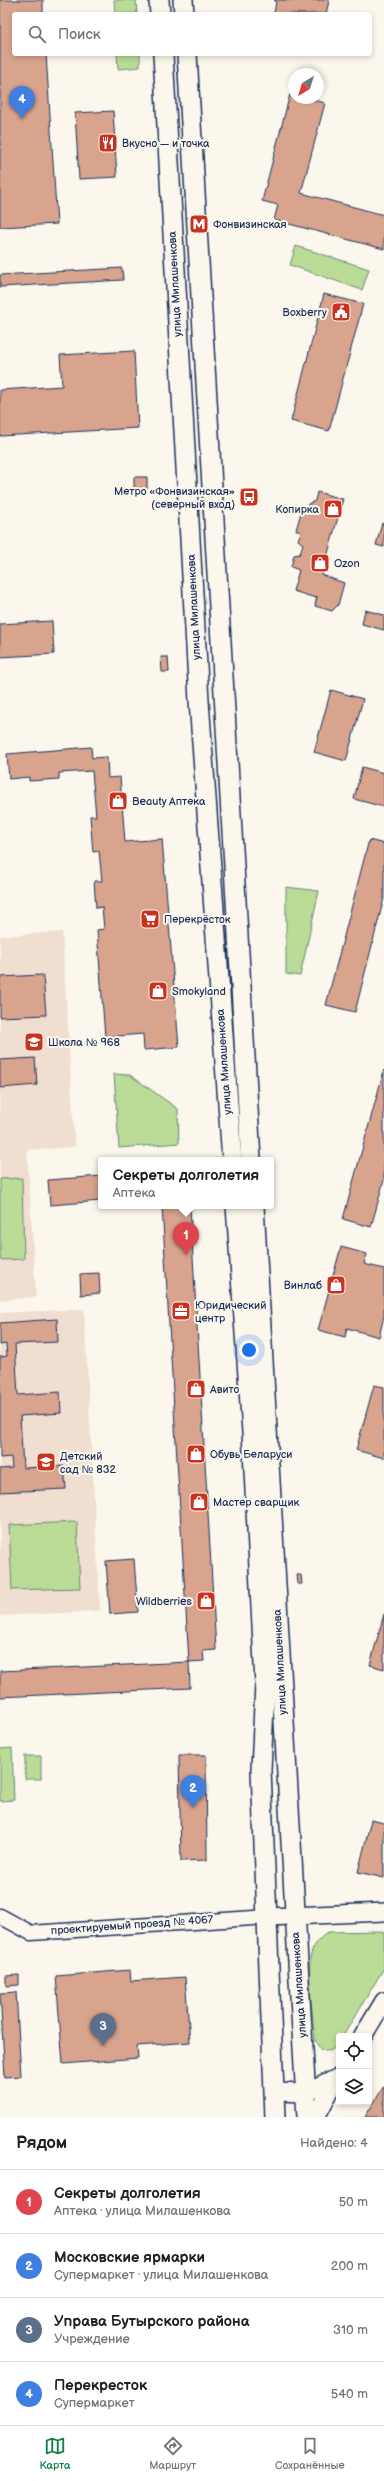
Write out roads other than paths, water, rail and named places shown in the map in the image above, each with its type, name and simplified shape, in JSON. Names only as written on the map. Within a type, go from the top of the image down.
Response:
[{"type":"main road","points":[[159,0],[160,12]]},
{"type":"main road","points":[[183,0],[184,12]]},
{"type":"main road","name":"улица Милашенкова","points":[[163,56],[198,677],[232,1157]]},
{"type":"main road","name":"улица Милашенкова","points":[[186,56],[251,1157]]},
{"type":"main road","name":"улица Милашенкова","points":[[236,1209],[262,1611],[265,1684],[261,1770],[275,2117]]},
{"type":"main road","name":"улица Милашенкова","points":[[254,1209],[307,2117]]},
{"type":"street","points":[[268,1917],[382,1913]]},
{"type":"street","name":"проектируемый проезд № 4067","points":[[0,1916],[31,1933],[268,1917]]},
{"type":"street","points":[[365,2033],[384,2000]]},
{"type":"street","points":[[274,2092],[306,2093],[336,2078]]},
{"type":"street","points":[[316,2117],[336,2081]]},
{"type":"place","name":"Перекресток","points":[[22,119]]},
{"type":"place","name":"Вкусно — и точка","points":[[108,143]]},
{"type":"place","name":"Фонвизинская","points":[[199,224]]},
{"type":"place","name":"Boxberry","points":[[341,312]]},
{"type":"place","name":"Метро «Фонвизинская» (северный вход)","points":[[249,497]]},
{"type":"place","name":"Копирка","points":[[333,509]]},
{"type":"place","name":"Ozon","points":[[320,563]]},
{"type":"place","name":"Beauty Аптека","points":[[118,801]]},
{"type":"place","name":"Перекрёсток","points":[[150,919]]},
{"type":"place","name":"Smokyland","points":[[158,991]]},
{"type":"place","name":"Школа № 968","points":[[34,1042]]},
{"type":"place","name":"Секреты долголетия","points":[[186,1255]]},
{"type":"place","name":"Винлаб","points":[[336,1285]]},
{"type":"place","name":"Юридический центр","points":[[181,1311]]},
{"type":"place","name":"Авито","points":[[196,1389]]},
{"type":"place","name":"Обувь Беларуси","points":[[196,1454]]},
{"type":"place","name":"Детский сад № 832","points":[[46,1462]]},
{"type":"place","name":"Мастер сварщик","points":[[199,1502]]},
{"type":"place","name":"Wildberries","points":[[206,1601]]},
{"type":"place","name":"Московские ярмарки","points":[[193,1808]]},
{"type":"place","name":"Управа Бутырского района","points":[[103,2046]]}]
